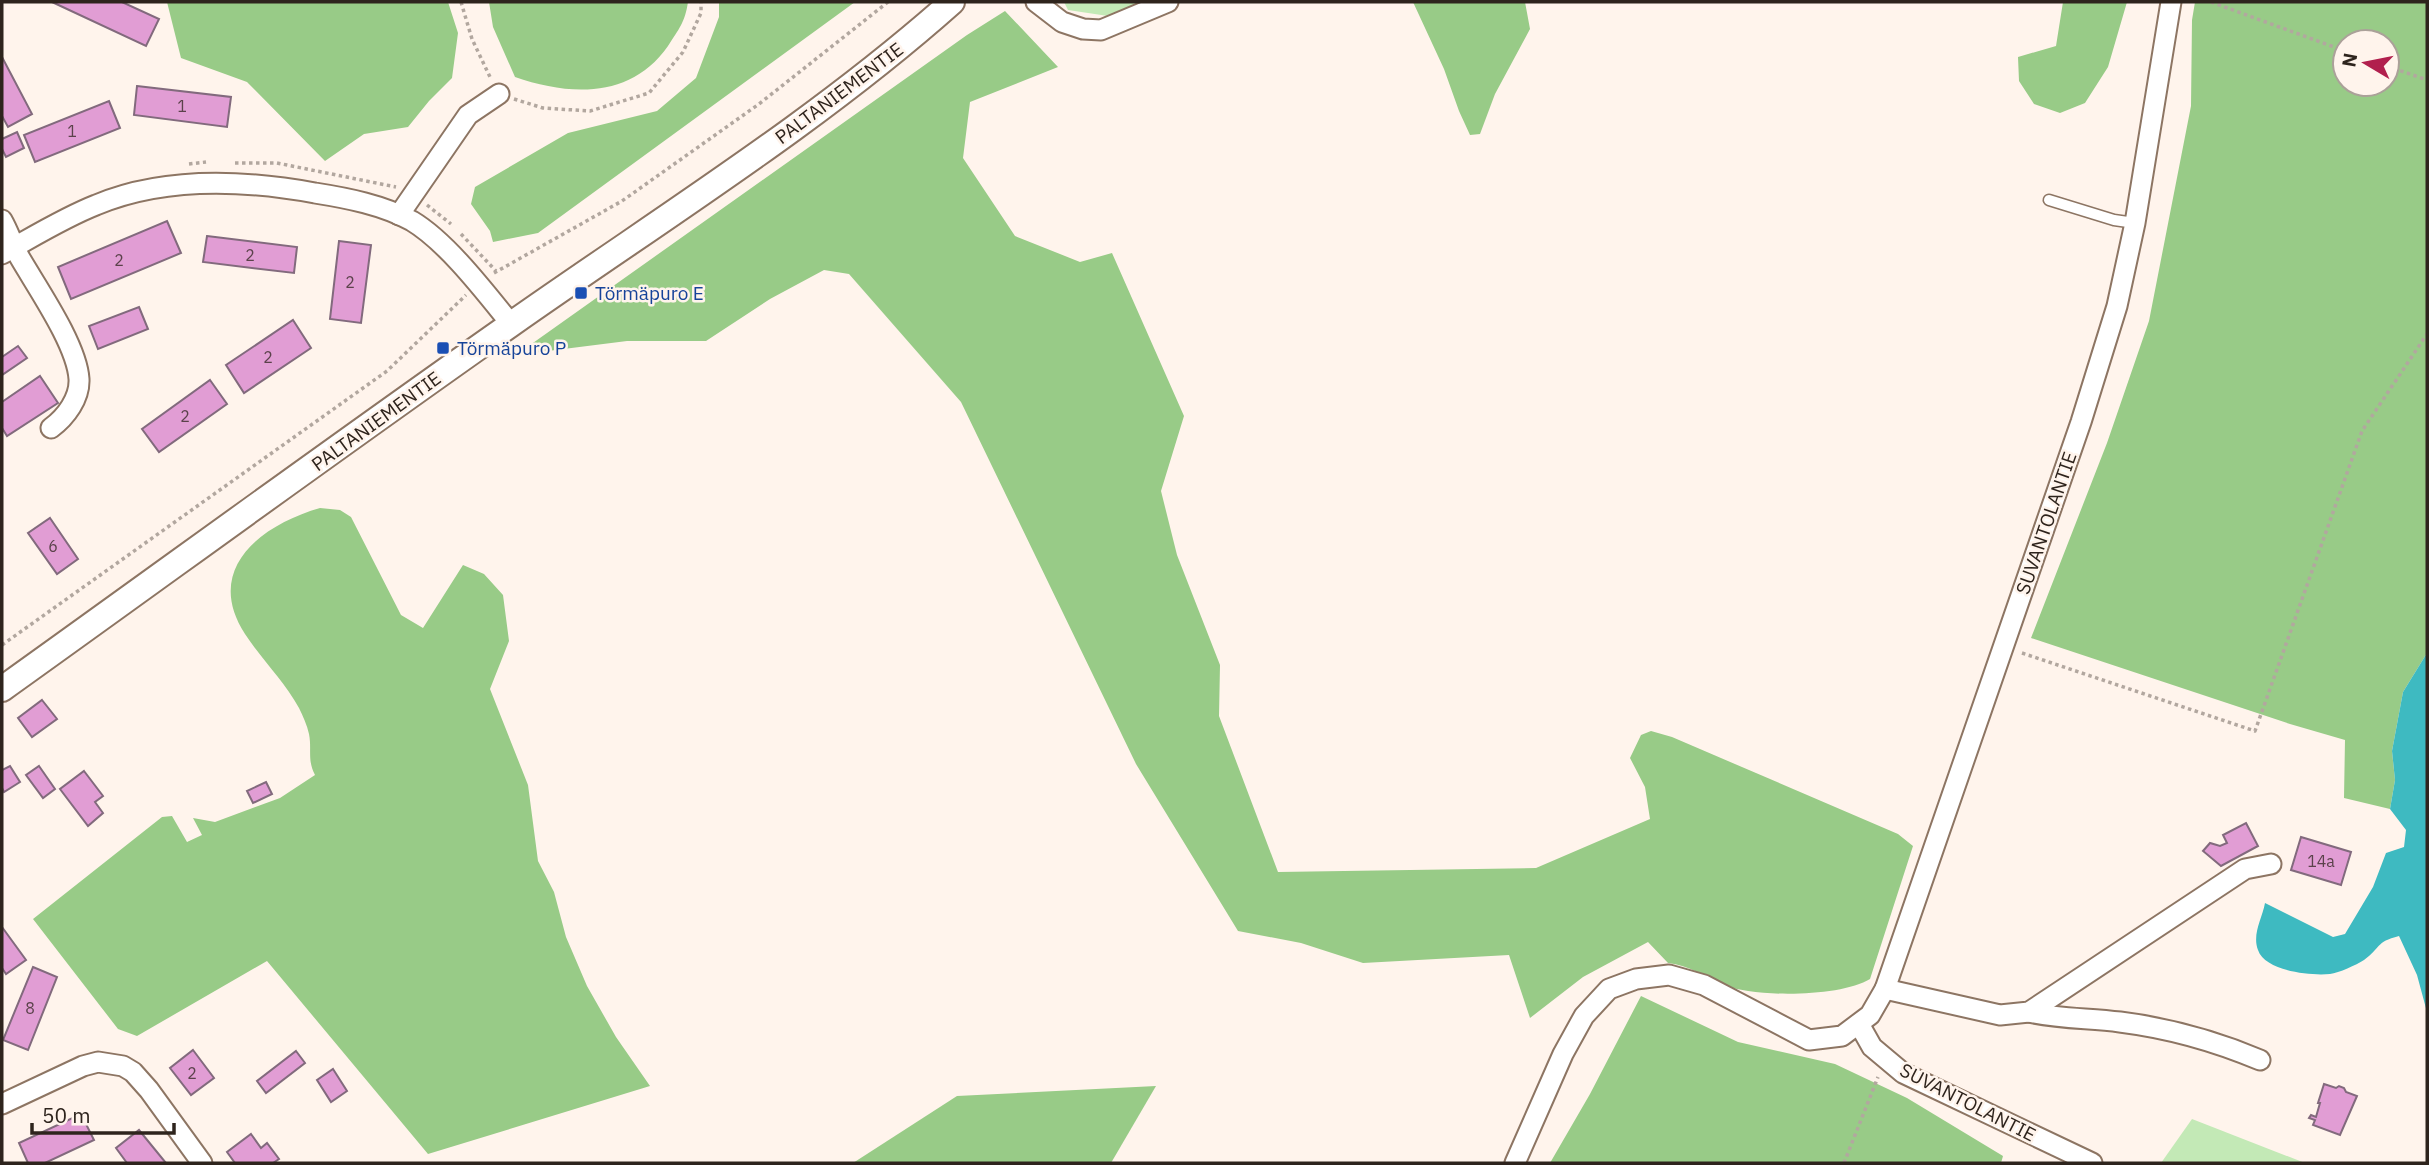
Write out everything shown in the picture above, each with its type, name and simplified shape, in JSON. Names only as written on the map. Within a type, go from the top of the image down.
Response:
[{"type":"street","name":"PALTANIEMENTIE","points":[[2,689],[511,324],[824,106],[905,44],[953,2]]},
{"type":"street","points":[[1036,2],[1062,22],[1083,29],[1101,30],[1168,2]]},
{"type":"street","name":"SUVANTOLANTIE","points":[[1515,1163],[1563,1054],[1584,1016],[1609,989],[1636,979],[1669,975],[1703,985],[1809,1040],[1842,1036],[1870,1015],[1885,989],[2081,422],[2117,306],[2135,223],[2171,2]]},
{"type":"street","points":[[400,215],[468,115],[499,94]]},
{"type":"street","points":[[8,251],[55,223],[98,204],[160,188],[215,183],[252,184],[334,196],[400,215],[413,222],[478,284],[511,324]]},
{"type":"street","points":[[2,220],[8,251],[73,354],[79,380],[74,402],[51,428]]},
{"type":"street","points":[[2029,1013],[2245,869],[2271,864]]},
{"type":"street","points":[[1885,989],[2000,1015],[2029,1013],[2118,1022],[2177,1032],[2232,1048],[2260,1060]]},
{"type":"street","name":"SUVANTOLANTIE","points":[[1859,1024],[1872,1047],[1903,1073],[2092,1163]]},
{"type":"street","points":[[2,1104],[83,1066],[98,1062],[123,1066],[134,1072],[202,1163]]},
{"type":"lane","points":[[2049,200],[2115,220],[2135,223]]},
{"type":"path","points":[[461,2],[471,38],[499,94],[543,108],[590,111],[649,93],[683,52],[701,13],[701,2]]},
{"type":"path","points":[[2,645],[387,371],[478,284],[496,271],[622,201],[759,104],[888,2]]},
{"type":"path","points":[[2211,2],[2331,46]]},
{"type":"path","points":[[2401,71],[2427,80]]},
{"type":"path","points":[[2003,647],[2255,732],[2362,431],[2427,334]]},
{"type":"path","points":[[1844,1163],[1879,1075],[1888,1061]]},
{"type":"green space","points":[[167,2],[448,2],[458,33],[452,78],[408,127],[364,134],[325,161],[247,82],[181,58]]},
{"type":"green space","points":[[489,2],[688,2],[678,30],[653,63],[636,76],[618,84],[578,90],[557,88],[515,77],[493,27]]},
{"type":"green space","points":[[719,2],[855,2],[538,233],[493,242],[490,231],[471,204],[475,187],[568,133],[657,111],[696,78],[719,17]]},
{"type":"green space","points":[[1064,2],[1142,2],[1108,16],[1068,10]]},
{"type":"green space","points":[[1413,2],[1525,2],[1530,29],[1495,94],[1480,134],[1470,135],[1444,69]]},
{"type":"green space","points":[[2063,2],[2127,2],[2108,67],[2085,103],[2060,113],[2034,104],[2019,81],[2018,57],[2056,46]]},
{"type":"green space","points":[[2195,2],[2427,2],[2427,653],[2403,692],[2392,751],[2395,780],[2390,809],[2344,798],[2345,740],[2031,638],[2107,443],[2149,321],[2191,106],[2192,20]]},
{"type":"green space","points":[[1005,11],[1058,67],[970,102],[963,158],[1015,236],[1080,262],[1112,253],[1184,416],[1161,491],[1177,555],[1220,665],[1219,716],[1278,872],[1536,868],[1650,819],[1645,787],[1630,758],[1641,735],[1651,731],[1672,737],[1898,834],[1913,846],[1870,979],[1839,989],[1798,994],[1738,989],[1668,963],[1648,942],[1583,977],[1530,1018],[1509,955],[1363,963],[1301,943],[1238,931],[1136,764],[961,402],[849,274],[824,270],[770,299],[706,341],[627,341],[516,355],[967,35]]},
{"type":"green space","points":[[320,508],[340,510],[351,517],[401,615],[423,628],[463,565],[484,574],[503,595],[509,641],[490,689],[528,785],[538,861],[554,892],[566,937],[587,986],[616,1037],[650,1086],[428,1154],[267,961],[137,1036],[118,1029],[33,919],[162,817],[172,816],[187,842],[202,835],[193,818],[215,822],[280,798],[315,775],[310,759],[309,734],[302,714],[287,689],[245,634],[234,611],[231,589],[235,570],[245,553],[259,538],[277,526]]},
{"type":"green space","points":[[1641,996],[1738,1042],[1835,1064],[1907,1098],[2003,1156],[2001,1163],[1550,1163],[1590,1094]]},
{"type":"green space","points":[[1156,1086],[1111,1163],[853,1163],[957,1096]]},
{"type":"green space","points":[[2192,1119],[2305,1163],[2161,1163]]},
{"type":"water","points":[[2427,653],[2427,1012],[2417,975],[2399,936],[2382,943],[2357,964],[2330,974],[2300,973],[2269,963],[2258,950],[2256,938],[2265,903],[2333,937],[2345,934],[2373,887],[2386,853],[2404,847],[2406,830],[2390,809],[2395,780],[2392,751],[2403,692]]},
{"type":"building","points":[[52,2],[122,2],[159,19],[146,46]]},
{"type":"building","points":[[2,57],[32,114],[8,127],[2,116]]},
{"type":"building","points":[[137,86],[231,97],[227,127],[134,115]]},
{"type":"building","points":[[109,101],[120,128],[35,162],[24,135]]},
{"type":"building","points":[[17,132],[24,148],[6,157],[2,149],[2,139]]},
{"type":"building","points":[[167,221],[181,253],[71,299],[58,267]]},
{"type":"building","points":[[207,236],[297,247],[294,273],[203,262]]},
{"type":"building","points":[[339,241],[371,245],[361,323],[330,319]]},
{"type":"building","points":[[139,307],[148,329],[98,349],[89,326]]},
{"type":"building","points":[[293,320],[311,348],[244,393],[226,365]]},
{"type":"building","points":[[18,346],[27,358],[2,375],[2,357]]},
{"type":"building","points":[[40,376],[58,403],[7,436],[2,428],[2,402]]},
{"type":"building","points":[[210,380],[227,404],[159,452],[142,429]]},
{"type":"building","points":[[50,518],[78,559],[57,574],[28,533]]},
{"type":"building","points":[[42,700],[57,719],[32,737],[18,718]]},
{"type":"building","points":[[10,766],[20,782],[4,792],[2,770]]},
{"type":"building","points":[[39,766],[55,789],[43,798],[26,775]]},
{"type":"building","points":[[84,771],[103,796],[95,802],[103,813],[88,826],[60,789]]},
{"type":"building","points":[[266,782],[272,794],[253,803],[247,791]]},
{"type":"building","points":[[2246,823],[2258,846],[2221,866],[2203,851],[2210,843],[2220,846],[2227,843],[2223,835]]},
{"type":"building","points":[[2301,837],[2351,852],[2341,885],[2291,870]]},
{"type":"building","points":[[2,927],[26,960],[6,974],[2,968]]},
{"type":"building","points":[[33,967],[57,977],[28,1050],[3,1040]]},
{"type":"building","points":[[193,1050],[214,1078],[191,1095],[170,1068]]},
{"type":"building","points":[[296,1051],[305,1063],[266,1093],[257,1081]]},
{"type":"building","points":[[333,1069],[347,1091],[331,1102],[317,1080]]},
{"type":"building","points":[[2324,1084],[2336,1088],[2339,1086],[2357,1096],[2340,1135],[2313,1125],[2315,1120],[2309,1118],[2311,1115],[2316,1117]]},
{"type":"building","points":[[81,1114],[94,1140],[45,1163],[28,1163],[19,1143]]},
{"type":"building","points":[[139,1130],[166,1163],[127,1163],[116,1148]]},
{"type":"building","points":[[251,1134],[261,1148],[267,1143],[279,1159],[273,1163],[235,1163],[227,1152]]},
{"type":"place","name":"Törmäpuro E","points":[[581,293]]},
{"type":"place","name":"Törmäpuro P","points":[[443,348]]}]
